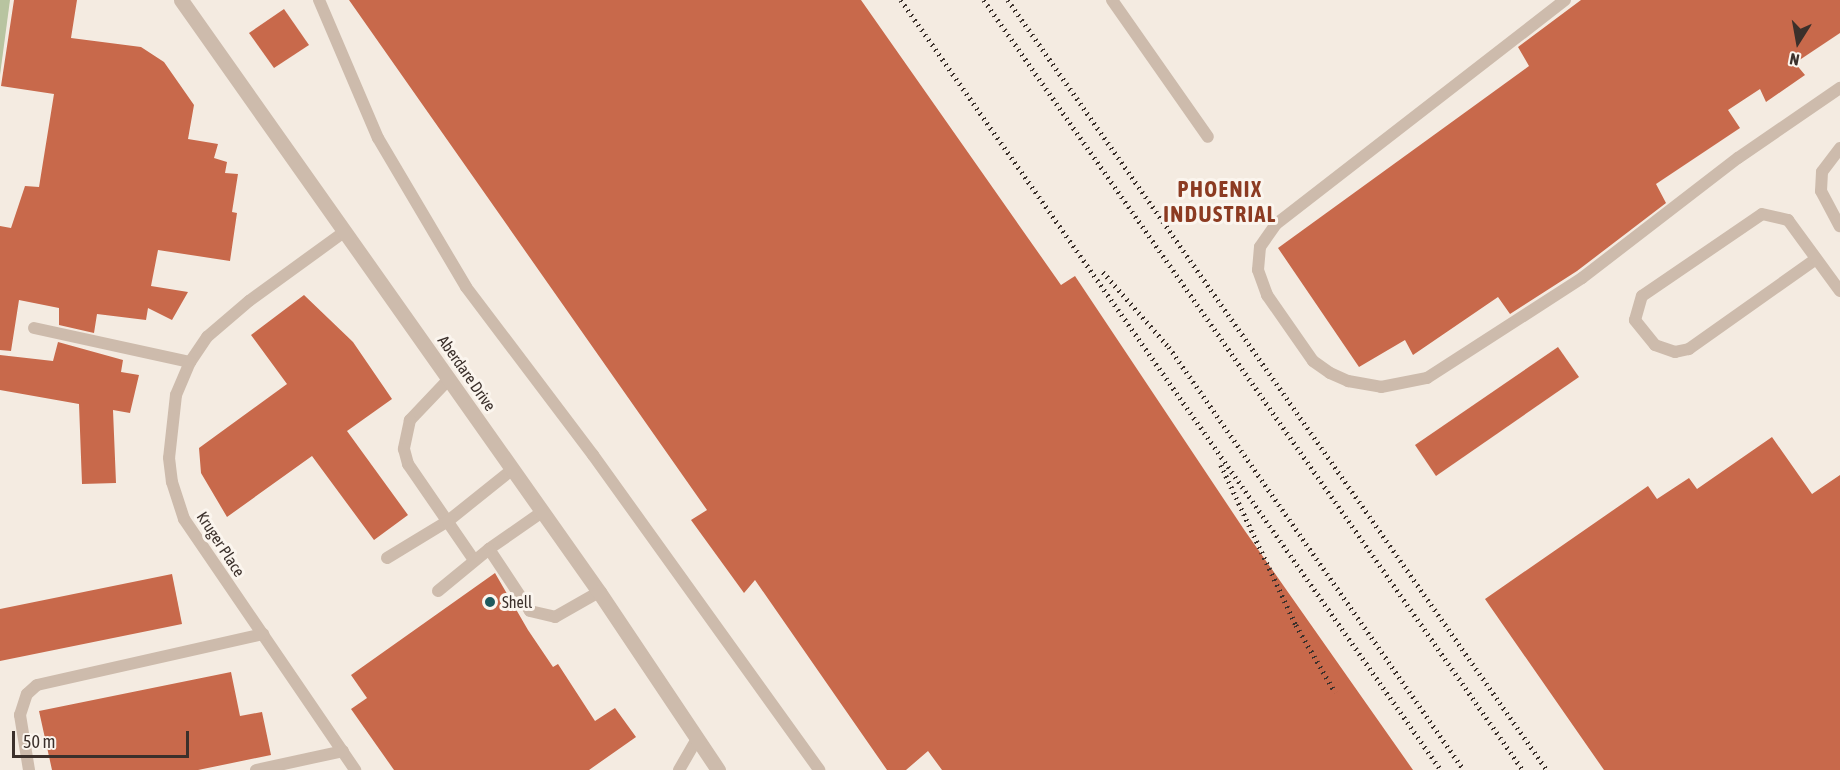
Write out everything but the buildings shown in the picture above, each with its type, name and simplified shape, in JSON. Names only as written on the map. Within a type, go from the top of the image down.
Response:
[{"type":"street","name":"Aberdare Drive","points":[[182,0],[599,592],[718,770]]},
{"type":"lane","points":[[319,0],[378,138],[466,287],[593,455],[819,770]]},
{"type":"lane","points":[[1112,0],[1208,137]]},
{"type":"lane","points":[[1565,0],[1276,224],[1260,247],[1258,270],[1267,295],[1313,361],[1330,373],[1348,381],[1381,387],[1427,378],[1581,278],[1738,158],[1840,88]]},
{"type":"lane","points":[[1840,148],[1822,172],[1821,191],[1840,226]]},
{"type":"lane","points":[[1816,259],[1689,349],[1675,352],[1655,345],[1635,320],[1642,296],[1762,214],[1788,220],[1840,291]]},
{"type":"lane","name":"Kruger Place","points":[[344,232],[241,308],[207,337],[190,362],[176,395],[170,433],[172,482],[184,519],[355,770]]},
{"type":"lane","points":[[34,328],[190,362]]},
{"type":"lane","points":[[449,379],[410,420],[404,449],[408,464],[474,560]]},
{"type":"lane","points":[[387,558],[448,521],[513,469]]},
{"type":"lane","points":[[438,591],[474,560],[542,512]]},
{"type":"lane","points":[[489,549],[530,611],[538,616],[555,618],[599,592]]},
{"type":"lane","points":[[29,770],[20,715],[27,694],[37,685],[263,634]]},
{"type":"lane","points":[[679,770],[696,740]]},
{"type":"lane","points":[[256,770],[343,751]]},
{"type":"green space","points":[[0,0],[10,0],[0,75]]},
{"type":"railway","points":[[901,0],[1441,770]]},
{"type":"railway","points":[[984,0],[1523,770]]},
{"type":"railway","points":[[1008,0],[1547,770]]},
{"type":"railway","points":[[1103,272],[1169,347],[1464,770]]},
{"type":"railway","points":[[1221,465],[1296,625],[1335,692]]},
{"type":"place","name":"Shell","points":[[490,602]]},
{"type":"district","name":"PHOENIX INDUSTRIAL","points":[[1220,202]]}]
